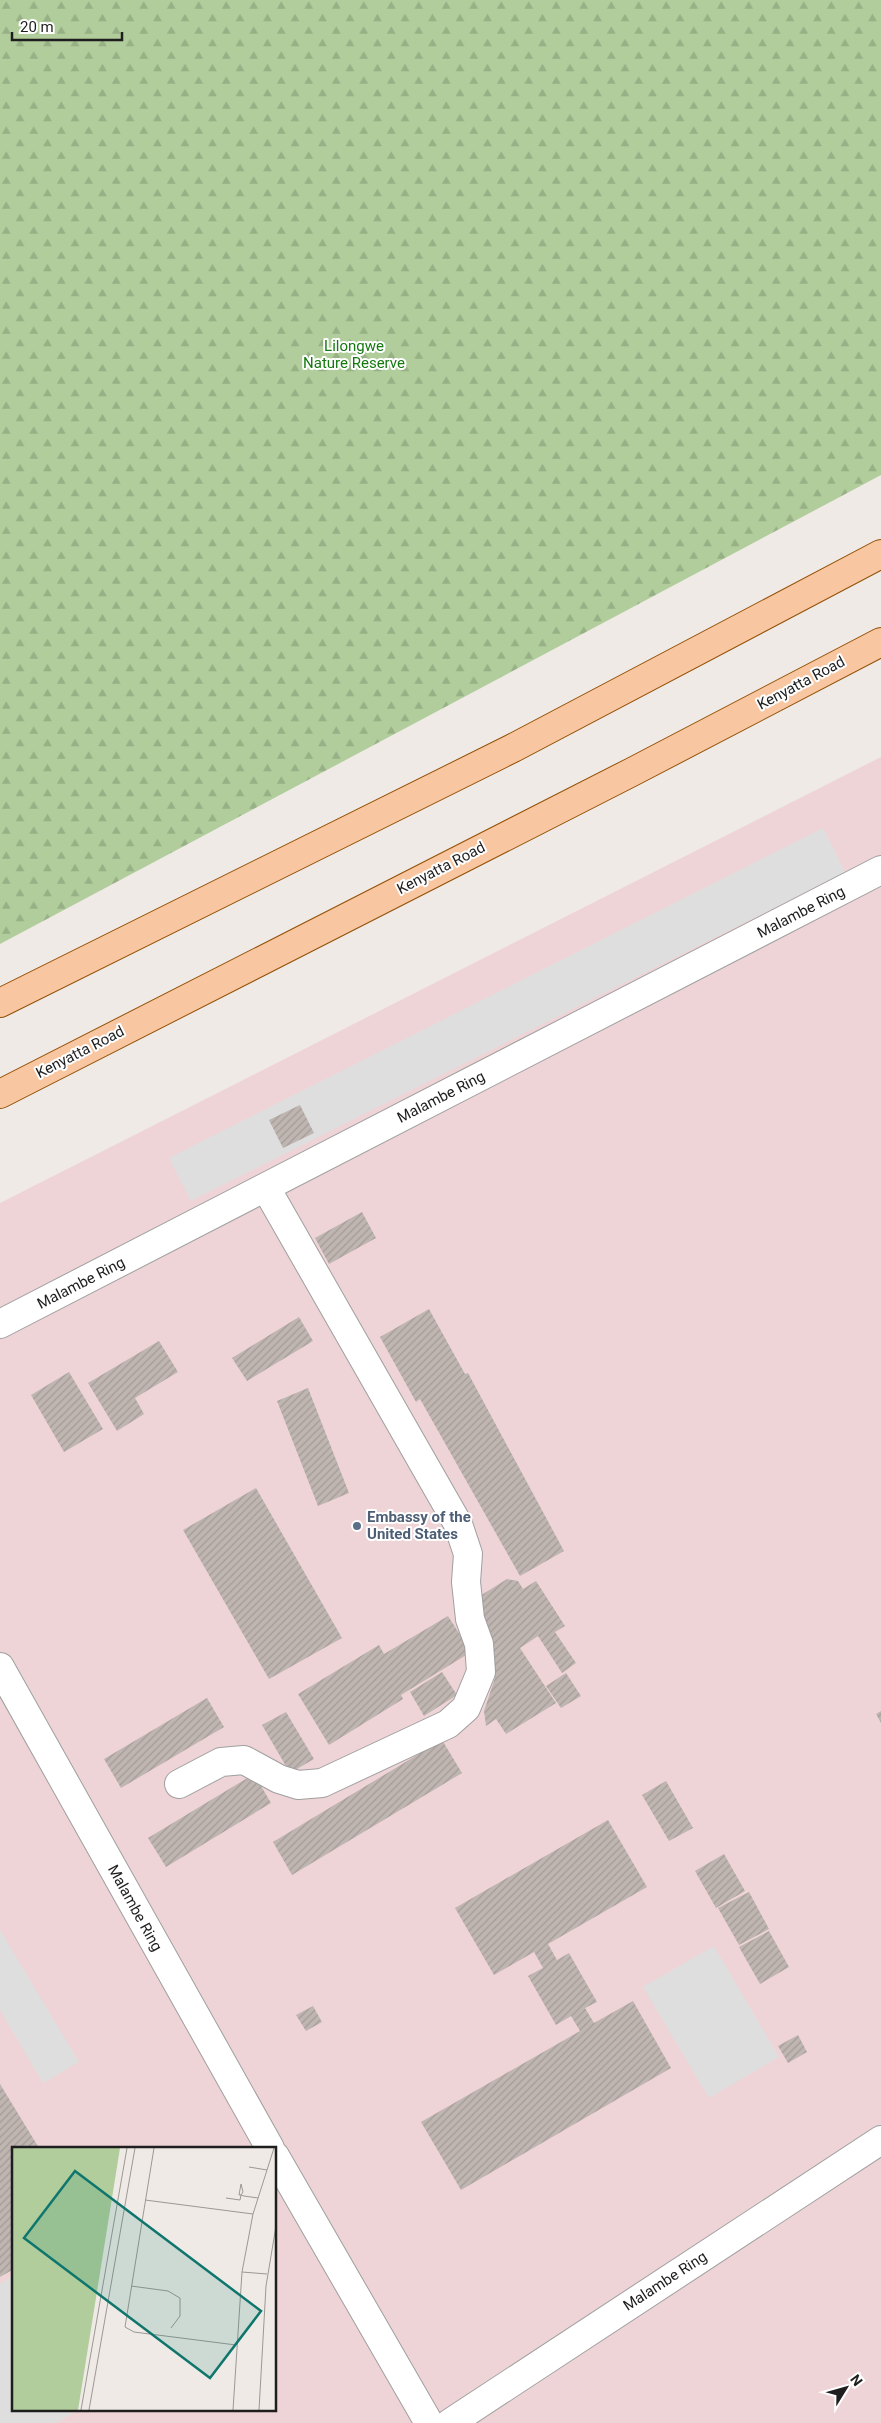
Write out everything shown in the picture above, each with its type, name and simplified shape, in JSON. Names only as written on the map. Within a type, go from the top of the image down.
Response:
[{"type":"main road","points":[[0,1003],[513,748],[881,554]]},
{"type":"main road","name":"Kenyatta Road","points":[[0,1094],[632,772],[881,642]]},
{"type":"street","name":"Malambe Ring","points":[[0,1324],[881,870]]},
{"type":"street","points":[[179,1784],[221,1762],[244,1760],[279,1779],[298,1785],[322,1783],[448,1724],[466,1708],[482,1672],[479,1644],[470,1619],[466,1582],[468,1554],[458,1524],[266,1188]]},
{"type":"street","name":"Malambe Ring","points":[[0,1667],[269,2147]]},
{"type":"street","name":"Malambe Ring","points":[[450,2423],[881,2140]]},
{"type":"street","points":[[276,2158],[428,2423]]},
{"type":"shaded area","points":[[881,757],[881,2423],[0,2423],[0,1203]]},
{"type":"shaded area","points":[[823,828],[845,872],[191,1201],[169,1158]]},
{"type":"shaded area","points":[[0,1930],[79,2062],[43,2083],[0,2010]]},
{"type":"shaded area","points":[[714,1946],[779,2057],[709,2098],[643,1987]]},
{"type":"shaded area","points":[[12,2276],[12,2410],[77,2410],[57,2423],[0,2423],[0,2284]]},
{"type":"green space","name":"Lilongwe Nature Reserve","points":[[0,0],[881,0],[881,475],[0,944]]},
{"type":"building","points":[[300,1105],[314,1133],[283,1148],[269,1120]]},
{"type":"building","points":[[362,1212],[376,1238],[329,1264],[315,1238]]},
{"type":"building","points":[[429,1309],[465,1374],[468,1373],[564,1551],[520,1576],[420,1399],[416,1402],[380,1337]]},
{"type":"building","points":[[299,1317],[313,1341],[247,1381],[232,1358]]},
{"type":"building","points":[[159,1341],[178,1372],[135,1398],[144,1414],[117,1431],[88,1383]]},
{"type":"building","points":[[69,1372],[103,1429],[64,1452],[31,1395]]},
{"type":"building","points":[[308,1388],[349,1493],[318,1506],[277,1401]]},
{"type":"building","points":[[256,1488],[342,1638],[269,1679],[183,1530]]},
{"type":"building","points":[[507,1579],[518,1581],[523,1589],[536,1581],[565,1626],[555,1632],[576,1663],[562,1673],[538,1636],[520,1648],[556,1703],[506,1734],[496,1719],[486,1726],[484,1711],[495,1678],[495,1655],[475,1599]]},
{"type":"building","points":[[448,1616],[471,1652],[401,1695],[403,1699],[329,1745],[298,1694],[379,1645],[384,1654]]},
{"type":"building","points":[[442,1672],[457,1695],[424,1716],[410,1692]]},
{"type":"building","points":[[566,1673],[581,1696],[561,1708],[546,1686]]},
{"type":"building","points":[[207,1698],[224,1727],[121,1788],[104,1759]]},
{"type":"building","points":[[881,1711],[881,1723],[876,1714]]},
{"type":"building","points":[[286,1712],[314,1759],[290,1773],[262,1725]]},
{"type":"building","points":[[442,1740],[462,1773],[292,1875],[273,1842]]},
{"type":"building","points":[[254,1774],[271,1803],[166,1867],[148,1838]]},
{"type":"building","points":[[666,1781],[693,1828],[669,1841],[642,1795]]},
{"type":"building","points":[[608,1820],[647,1887],[548,1944],[557,1960],[569,1953],[597,2002],[585,2008],[594,2023],[633,2001],[671,2068],[461,2190],[421,2122],[580,2031],[571,2016],[556,2025],[528,1976],[543,1968],[534,1952],[494,1975],[455,1908]]},
{"type":"building","points":[[724,1854],[745,1891],[716,1908],[695,1871]]},
{"type":"building","points":[[749,1892],[769,1929],[739,1945],[718,1908]]},
{"type":"building","points":[[769,1931],[789,1967],[760,1984],[739,1947]]},
{"type":"building","points":[[313,2006],[322,2022],[306,2031],[296,2015]]},
{"type":"building","points":[[798,2035],[807,2052],[788,2063],[778,2046]]},
{"type":"building","points":[[0,2084],[38,2147],[12,2147],[12,2270],[0,2277]]},
{"type":"place","name":"Embassy of the United States","points":[[357,1526]]}]
